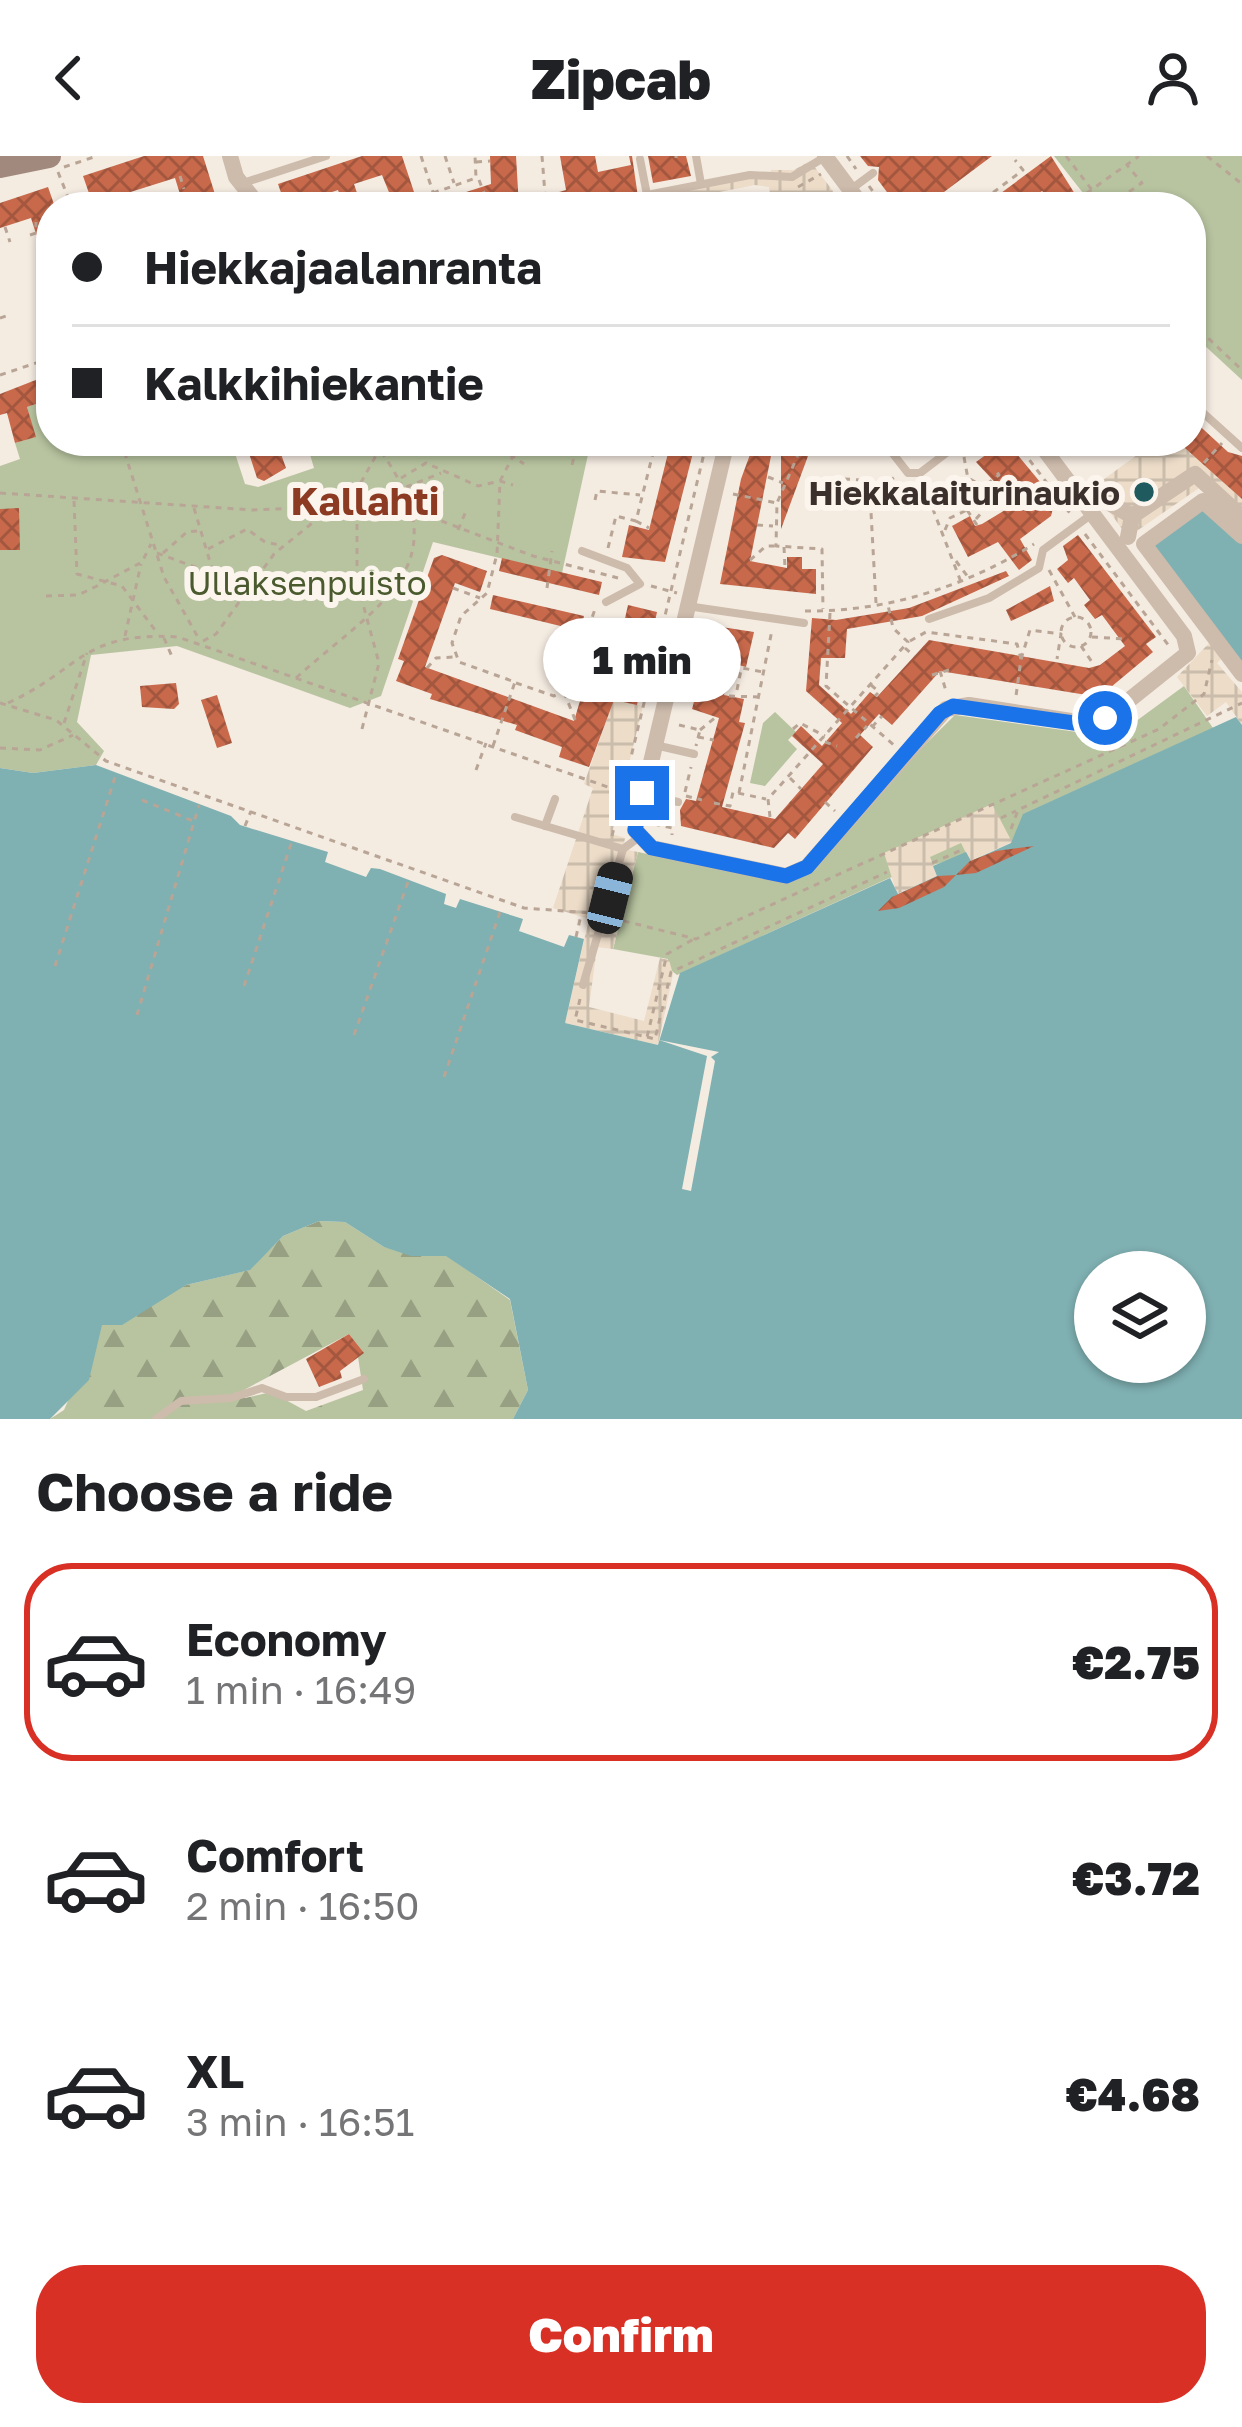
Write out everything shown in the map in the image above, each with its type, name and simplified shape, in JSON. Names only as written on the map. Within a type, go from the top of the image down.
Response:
[{"type":"street","points":[[230,156],[248,192]]},
{"type":"street","points":[[824,161],[847,192]]},
{"type":"street","points":[[723,456],[630,844],[760,873],[794,874],[807,867],[946,709],[969,705],[1090,724],[1180,663],[1181,652],[1049,456]]},
{"type":"street","points":[[1089,511],[1132,516],[1201,474],[1242,517]]},
{"type":"street","points":[[1242,536],[1203,501],[1144,544],[1242,674]]},
{"type":"street","points":[[1128,537],[1132,516]]},
{"type":"lane","points":[[275,156],[280,171]]},
{"type":"lane","points":[[241,183],[326,156]]},
{"type":"lane","points":[[696,156],[702,184]]},
{"type":"lane","points":[[640,159],[646,192]]},
{"type":"lane","points":[[662,192],[750,175],[792,177],[824,161]]},
{"type":"lane","points":[[859,192],[873,173]]},
{"type":"lane","points":[[1206,416],[1242,448]]},
{"type":"lane","points":[[894,456],[908,473],[920,473],[942,456]]},
{"type":"lane","points":[[929,620],[1012,586],[1042,560],[1043,550],[1089,511]]},
{"type":"lane","points":[[582,550],[627,568],[640,584],[602,601]]},
{"type":"lane","points":[[685,606],[804,622]]},
{"type":"lane","points":[[653,745],[694,754]]},
{"type":"lane","points":[[642,793],[681,799]]},
{"type":"lane","points":[[545,826],[555,799]]},
{"type":"lane","points":[[515,817],[610,845],[630,844],[605,916],[598,921],[583,985]]},
{"type":"lane","points":[[156,1419],[181,1401],[231,1398],[262,1388],[276,1389],[286,1397],[316,1397],[364,1379]]},
{"type":"path","points":[[421,156],[433,192]]},
{"type":"path","points":[[445,156],[455,186]]},
{"type":"path","points":[[542,156],[546,192]]},
{"type":"path","points":[[1066,156],[1095,192]]},
{"type":"path","points":[[1089,192],[1138,156]]},
{"type":"path","points":[[1209,157],[1240,181]]},
{"type":"path","points":[[483,192],[476,178],[476,159],[490,161]]},
{"type":"path","points":[[998,192],[1022,174],[1015,160]]},
{"type":"path","points":[[30,161],[58,192]]},
{"type":"path","points":[[786,189],[824,161]]},
{"type":"path","points":[[1127,165],[1142,183],[1129,192]]},
{"type":"path","points":[[180,176],[184,189]]},
{"type":"path","points":[[436,192],[476,178]]},
{"type":"path","points":[[30,235],[36,233],[36,222]]},
{"type":"path","points":[[4,227],[10,242]]},
{"type":"path","points":[[0,318],[9,315]]},
{"type":"path","points":[[1206,336],[1242,370]]},
{"type":"path","points":[[0,375],[36,363]]},
{"type":"path","points":[[1201,474],[1228,436]]},
{"type":"path","points":[[125,456],[155,552],[201,642]]},
{"type":"path","points":[[362,729],[379,663],[356,569],[357,503],[359,486],[377,456]]},
{"type":"path","points":[[296,678],[365,618],[407,572],[416,514],[384,456]]},
{"type":"path","points":[[572,465],[574,456]]},
{"type":"path","points":[[636,520],[654,456]]},
{"type":"path","points":[[610,845],[703,456]]},
{"type":"path","points":[[776,546],[777,503],[797,456]]},
{"type":"path","points":[[1031,456],[1089,511],[1181,652]]},
{"type":"path","points":[[427,668],[436,658],[448,662],[454,657],[461,616],[482,599],[495,576],[500,481],[514,457],[524,464]]},
{"type":"path","points":[[967,460],[968,478],[957,495],[976,522],[998,494]]},
{"type":"path","points":[[400,478],[426,463],[478,486],[500,481],[513,485]]},
{"type":"path","points":[[985,485],[999,475],[996,471]]},
{"type":"path","points":[[404,488],[442,473]]},
{"type":"path","points":[[844,478],[882,482],[908,473]]},
{"type":"path","points":[[920,473],[962,582]]},
{"type":"path","points":[[768,477],[784,484]]},
{"type":"path","points":[[968,478],[998,494],[1018,496]]},
{"type":"path","points":[[876,606],[870,494],[882,482]]},
{"type":"path","points":[[644,484],[658,487]]},
{"type":"path","points":[[595,500],[597,490],[642,495]]},
{"type":"path","points":[[725,492],[777,503]]},
{"type":"path","points":[[0,493],[194,508],[357,503],[416,514],[551,561],[669,591]]},
{"type":"path","points":[[75,497],[76,574],[107,578],[122,586],[150,617],[173,659]]},
{"type":"path","points":[[201,642],[216,634],[282,545],[332,506]]},
{"type":"path","points":[[194,508],[214,574]]},
{"type":"path","points":[[969,579],[944,529],[950,518],[970,508]]},
{"type":"path","points":[[458,530],[466,511]]},
{"type":"path","points":[[605,562],[616,516],[649,528]]},
{"type":"path","points":[[757,525],[776,526]]},
{"type":"path","points":[[161,555],[196,527]]},
{"type":"path","points":[[208,549],[247,529],[265,542],[282,545]]},
{"type":"path","points":[[794,611],[887,604],[962,582],[1037,541]]},
{"type":"path","points":[[125,638],[142,562],[152,543]]},
{"type":"path","points":[[750,560],[766,546],[821,549],[823,611]]},
{"type":"path","points":[[784,547],[785,568]]},
{"type":"path","points":[[547,588],[552,550]]},
{"type":"path","points":[[155,552],[214,574],[249,602]]},
{"type":"path","points":[[1042,560],[1075,617],[1088,623],[1090,637]]},
{"type":"path","points":[[46,596],[78,595],[142,562]]},
{"type":"path","points":[[453,588],[482,599]]},
{"type":"path","points":[[454,657],[549,695],[564,692],[571,686],[602,601]]},
{"type":"path","points":[[887,604],[893,628],[914,656]]},
{"type":"path","points":[[830,611],[826,686],[893,746],[889,751]]},
{"type":"path","points":[[1058,659],[1065,622],[1075,617]]},
{"type":"path","points":[[739,793],[773,621]]},
{"type":"path","points":[[448,626],[456,628]]},
{"type":"path","points":[[1016,699],[1030,630],[1061,634],[1068,644],[1081,646],[1094,665]]},
{"type":"path","points":[[770,818],[768,800],[906,644],[926,632],[1016,644],[1021,659]]},
{"type":"path","points":[[588,634],[616,642],[607,658]]},
{"type":"path","points":[[3,704],[88,651],[125,638],[161,636],[201,642],[330,693],[371,702],[622,792]]},
{"type":"path","points":[[1081,646],[1090,637],[1126,640]]},
{"type":"path","points":[[584,646],[607,658],[613,672]]},
{"type":"path","points":[[647,1037],[667,953],[1159,729],[1204,694],[1212,650]]},
{"type":"path","points":[[63,725],[88,651]]},
{"type":"path","points":[[734,661],[764,673]]},
{"type":"path","points":[[736,692],[742,668]]},
{"type":"path","points":[[932,675],[949,670]]},
{"type":"path","points":[[479,680],[482,671]]},
{"type":"path","points":[[940,671],[946,691]]},
{"type":"path","points":[[493,746],[514,682]]},
{"type":"path","points":[[871,685],[879,692],[875,696]]},
{"type":"path","points":[[564,692],[577,722]]},
{"type":"path","points":[[729,696],[736,692],[760,698]]},
{"type":"path","points":[[546,704],[549,695]]},
{"type":"path","points":[[1001,818],[1085,783],[1242,703]]},
{"type":"path","points":[[3,704],[63,725],[106,761],[524,908],[582,911],[696,938]]},
{"type":"path","points":[[826,716],[835,725]]},
{"type":"path","points":[[856,738],[882,716]]},
{"type":"path","points":[[672,837],[700,730],[716,717]]},
{"type":"path","points":[[674,723],[700,730]]},
{"type":"path","points":[[793,729],[800,723],[837,746]]},
{"type":"path","points":[[0,748],[40,750],[75,733]]},
{"type":"path","points":[[698,737],[714,740]]},
{"type":"path","points":[[476,770],[485,743]]},
{"type":"path","points":[[740,743],[749,746]]},
{"type":"path","points":[[55,966],[116,774]]},
{"type":"path","points":[[789,776],[801,789]]},
{"type":"path","points":[[714,802],[730,807],[733,792],[768,800]]},
{"type":"path","points":[[681,799],[702,800]]},
{"type":"path","points":[[142,800],[194,821]]},
{"type":"path","points":[[825,802],[836,811]]},
{"type":"path","points":[[137,1015],[199,805]]},
{"type":"path","points":[[1010,829],[1018,811]]},
{"type":"path","points":[[245,826],[250,812]]},
{"type":"path","points":[[663,825],[672,828]]},
{"type":"path","points":[[244,986],[293,838]]},
{"type":"path","points":[[932,863],[964,849]]},
{"type":"path","points":[[663,971],[671,972],[738,944],[887,872]]},
{"type":"path","points":[[353,1035],[409,879]]},
{"type":"path","points":[[788,897],[796,914]]},
{"type":"path","points":[[576,937],[582,911]]},
{"type":"path","points":[[444,1077],[500,912]]},
{"type":"path","points":[[583,985],[575,1020],[656,1039],[671,972]]},
{"type":"green space","points":[[1054,156],[1242,156],[1242,380],[1206,347],[1206,192],[1082,192]]},
{"type":"green space","name":"Ullaksenpuisto","points":[[36,404],[36,456],[236,456],[245,484],[258,487],[314,468],[310,456],[588,456],[562,573],[433,542],[381,696],[350,708],[177,646],[91,655],[77,722],[104,751],[96,765],[33,773],[0,768],[0,466],[20,459],[15,443],[35,437],[27,407]]},
{"type":"green space","points":[[1184,686],[1213,728],[1024,814],[1012,842],[889,878],[677,975],[668,968],[668,959],[613,949],[638,852],[785,883],[955,715],[1077,732],[1116,720],[1124,730]]},
{"type":"green space","points":[[775,712],[796,732],[788,740],[797,749],[765,786],[750,783],[763,723]]},
{"type":"green space","points":[[319,1221],[345,1222],[384,1247],[446,1255],[510,1300],[528,1390],[513,1419],[50,1419],[64,1410],[101,1325],[186,1285],[249,1270],[283,1236]],"holes":[[[349,1334],[363,1352],[358,1357],[363,1390],[306,1411],[271,1392],[245,1398],[242,1391]]]},
{"type":"shaded area","points":[[810,161],[833,192],[770,192],[769,187],[755,185],[719,192],[663,192],[750,175],[770,176],[771,170],[794,170]]},
{"type":"shaded area","name":"Hiekkalaiturinaukio","points":[[1136,456],[1194,456],[1242,499],[1242,523],[1202,486],[1128,537],[1092,488]]},
{"type":"shaded area","points":[[1211,641],[1242,666],[1242,682],[1223,657],[1217,663],[1242,692],[1242,725],[1226,702],[1207,716],[1177,677]]},
{"type":"shaded area","points":[[614,699],[643,706],[612,834],[625,838],[623,849],[638,852],[613,949],[597,947],[589,1007],[644,1021],[660,958],[669,960],[673,974],[658,1045],[565,1023],[589,919],[553,908],[593,788],[584,784]]},
{"type":"shaded area","points":[[992,804],[1012,842],[970,861],[961,843],[930,857],[938,876],[897,894],[884,853]]},
{"type":"water","points":[[1206,507],[1242,541],[1242,666],[1153,546]]},
{"type":"water","points":[[1236,717],[1242,725],[1242,1419],[513,1419],[528,1390],[510,1299],[446,1256],[411,1256],[384,1247],[345,1222],[319,1221],[283,1236],[250,1270],[186,1285],[122,1325],[102,1325],[89,1380],[50,1419],[0,1419],[0,768],[33,773],[96,765],[231,816],[240,825],[328,852],[325,862],[366,877],[371,868],[380,869],[446,894],[444,904],[456,908],[460,899],[523,919],[519,931],[564,947],[569,935],[584,939],[565,1023],[658,1045],[680,973],[890,878],[898,894],[937,876],[933,866],[966,852],[971,861],[1011,843],[1023,814]]},
{"type":"pier","points":[[659,1040],[719,1052],[711,1057],[715,1061],[691,1191],[682,1189],[707,1056]]},
{"type":"building","points":[[144,156],[203,156],[214,192],[179,192],[175,178],[131,192],[89,192],[83,176]]},
{"type":"building","points":[[362,156],[402,156],[414,192],[389,192],[382,175],[354,184],[357,192],[281,192],[278,184]]},
{"type":"building","points":[[490,156],[516,156],[518,192],[466,192],[491,184]]},
{"type":"building","points":[[560,156],[595,156],[598,172],[631,165],[632,156],[637,192],[559,192],[566,190]]},
{"type":"building","points":[[648,156],[686,156],[691,176],[653,183]]},
{"type":"building","points":[[860,156],[992,156],[944,192],[887,192],[878,180],[879,167],[868,166]]},
{"type":"building","points":[[1051,156],[1074,192],[1042,191],[1002,192]]},
{"type":"building","points":[[48,187],[50,192],[36,192],[36,234],[31,218],[0,228],[0,203]]},
{"type":"building","points":[[36,380],[36,404],[27,407],[36,437],[15,443],[7,413],[0,415],[0,394]]},
{"type":"building","points":[[1206,432],[1228,452],[1242,456],[1242,499],[1194,456],[1206,456]]},
{"type":"building","points":[[250,456],[282,456],[286,468],[264,481],[257,478]]},
{"type":"building","points":[[667,456],[692,456],[665,562],[622,557],[629,525],[649,530]]},
{"type":"building","points":[[749,456],[771,456],[750,561],[787,568],[787,557],[802,557],[802,569],[816,569],[816,594],[720,584]]},
{"type":"building","points":[[781,456],[808,456],[781,529]]},
{"type":"building","points":[[984,456],[1018,456],[1055,500],[1051,516],[1020,539],[1032,560],[1019,570],[998,542],[968,557],[952,526],[970,516],[975,526],[982,524],[1015,504],[976,462]]},
{"type":"building","points":[[19,508],[20,550],[0,550],[0,509]]},
{"type":"building","points":[[1078,535],[1156,637],[1146,644],[1153,652],[1099,697],[940,671],[892,725],[879,714],[860,735],[873,747],[795,839],[788,833],[774,848],[681,826],[680,810],[686,799],[696,801],[719,718],[692,709],[715,626],[754,632],[746,667],[731,663],[724,695],[744,699],[739,722],[745,723],[722,807],[775,819],[823,764],[792,736],[801,726],[822,746],[842,723],[806,691],[812,618],[836,620],[909,608],[1006,571],[1009,576],[922,616],[847,629],[845,658],[821,658],[819,685],[851,714],[870,692],[877,697],[929,640],[1089,668],[1100,665],[1125,646],[1102,615],[1095,619],[1084,605],[1090,600],[1074,578],[1068,583],[1057,569],[1068,560],[1063,546]]},
{"type":"building","points":[[442,555],[487,571],[480,592],[455,583],[425,667],[574,721],[591,664],[613,672],[628,605],[657,612],[637,705],[614,700],[589,767],[559,757],[562,747],[515,730],[517,725],[430,699],[432,694],[396,681],[404,661],[398,659],[434,558]]},
{"type":"building","points":[[502,558],[602,582],[599,595],[499,571]]},
{"type":"building","points":[[1050,586],[1054,601],[1011,621],[1006,610]]},
{"type":"building","points":[[493,595],[584,616],[581,631],[490,609]]},
{"type":"building","points":[[176,683],[179,704],[174,709],[142,707],[140,686]]},
{"type":"building","points":[[217,695],[232,743],[217,748],[201,700]]},
{"type":"building","points":[[1034,846],[976,873],[956,875],[970,861],[996,851]]},
{"type":"building","points":[[956,875],[944,887],[899,908],[878,911],[892,897],[938,876]]},
{"type":"building","points":[[349,1334],[364,1353],[340,1371],[342,1378],[319,1387],[306,1359]]},
{"type":"place","name":"Hiekkalaiturinaukio","points":[[1144,492]]},
{"type":"district","name":"Kallahti","points":[[365,500]]},
{"type":"route","points":[[642,793],[635,830],[652,848],[786,876],[807,867],[940,713],[953,706],[1081,724],[1105,718]]}]
